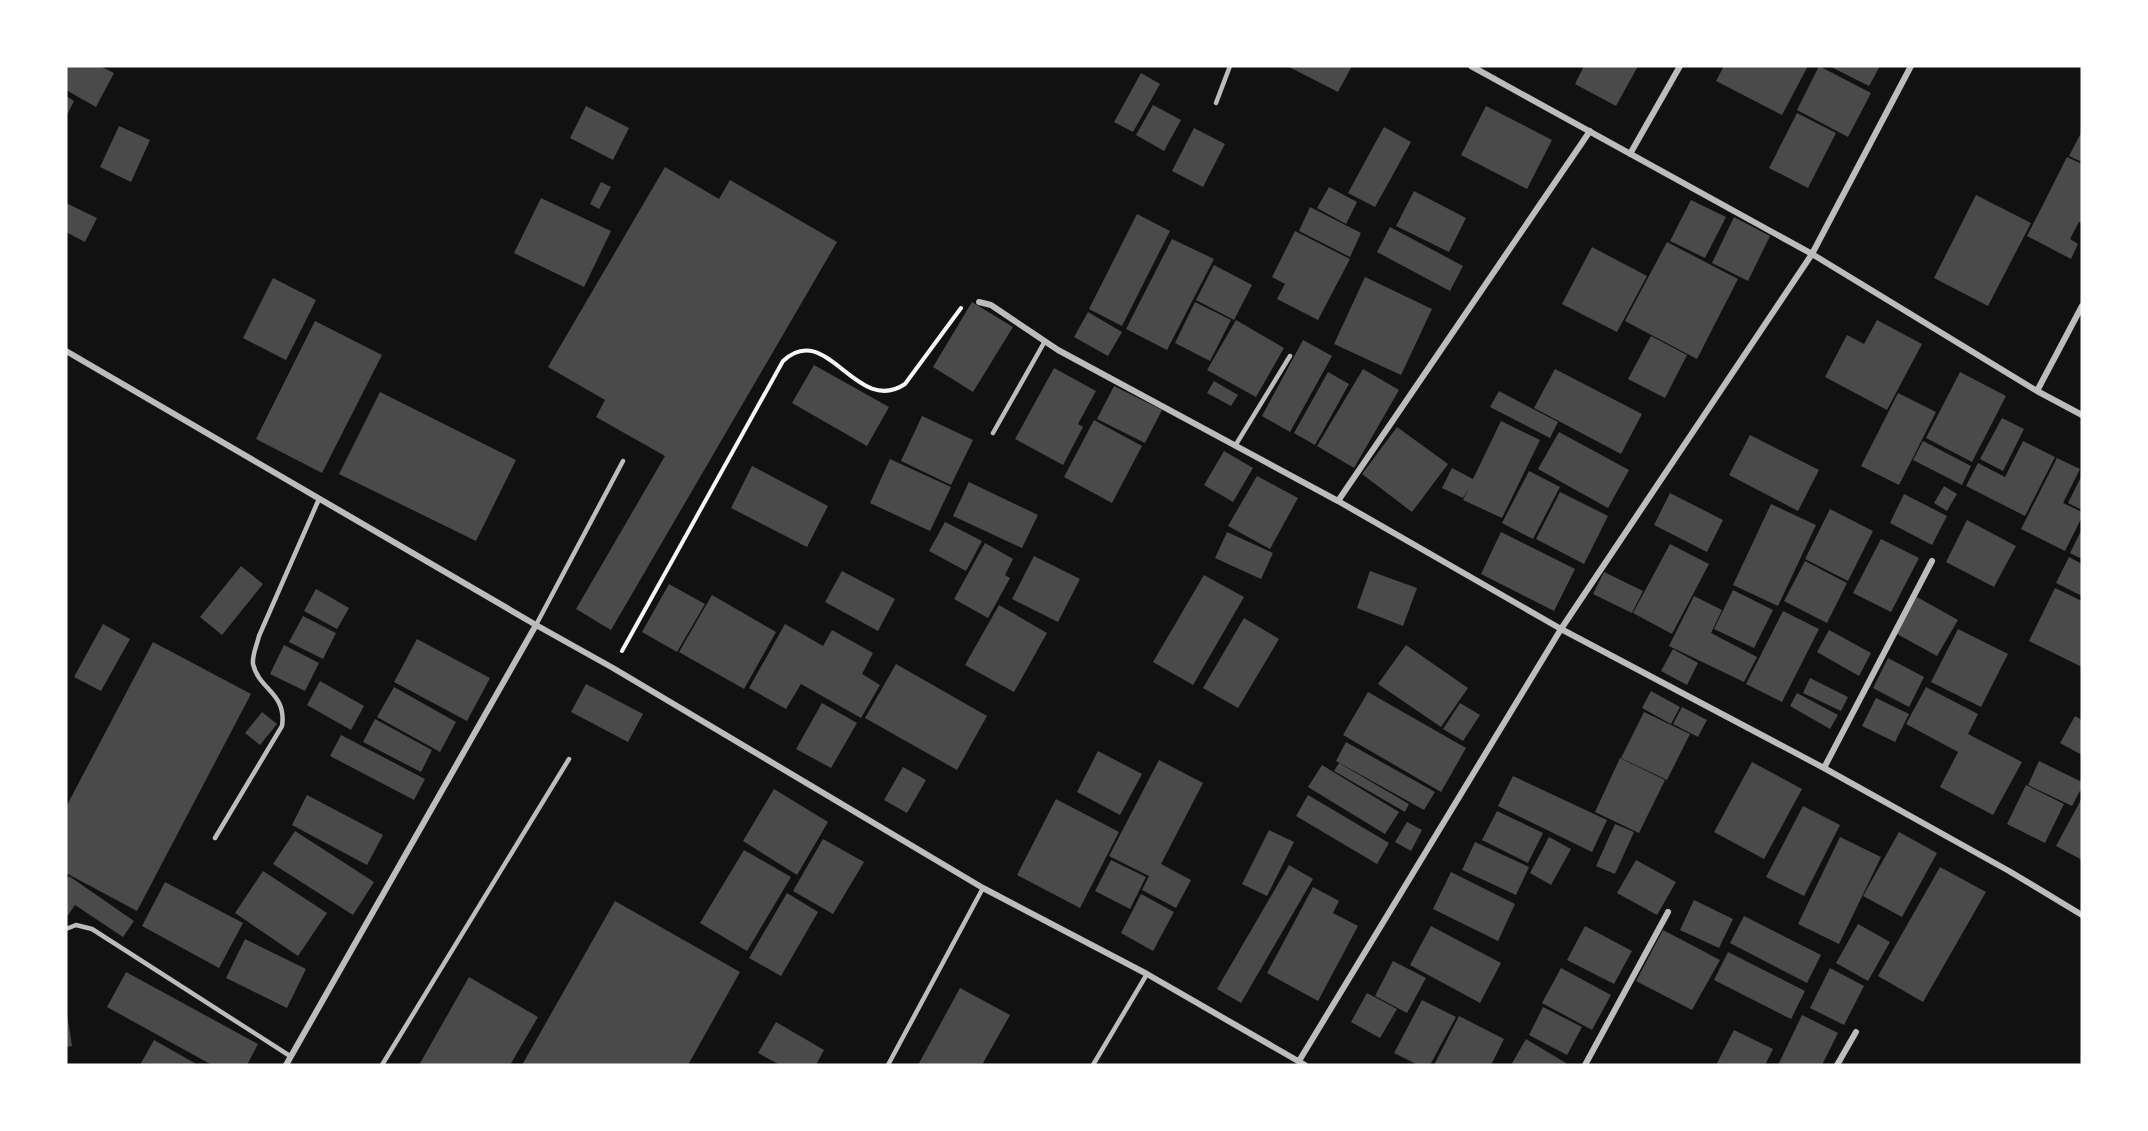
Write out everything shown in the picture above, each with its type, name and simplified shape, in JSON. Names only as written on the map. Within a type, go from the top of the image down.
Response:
[{"type":"street","points":[[1471,66],[1812,254],[2037,392],[2082,415]]},
{"type":"street","points":[[1630,154],[1680,66]]},
{"type":"street","points":[[66,351],[613,668],[983,888],[1147,974],[1302,1063],[1561,629],[1812,254],[1911,66]]},
{"type":"street","points":[[1338,501],[1590,131]]},
{"type":"street","points":[[979,302],[991,305],[1058,350],[1338,501],[1561,629],[1824,768],[2009,871],[2082,915]]},
{"type":"street","points":[[2037,392],[2082,306]]},
{"type":"street","points":[[1824,768],[1932,561]]},
{"type":"street","points":[[286,1065],[536,625]]},
{"type":"street","points":[[1585,1065],[1668,912]]},
{"type":"street","points":[[1837,1065],[1857,1032]]},
{"type":"lane","points":[[1216,103],[1230,66]]},
{"type":"lane","points":[[993,433],[1045,341]]},
{"type":"lane","points":[[1235,446],[1290,356]]},
{"type":"lane","points":[[536,625],[623,461]]},
{"type":"lane","points":[[215,838],[282,726],[284,715],[282,706],[258,674],[253,663],[254,654],[259,636],[319,499]]},
{"type":"lane","points":[[381,1065],[569,759]]},
{"type":"lane","points":[[888,1065],[983,888]]},
{"type":"lane","points":[[66,929],[76,924],[92,929],[290,1056]]},
{"type":"lane","points":[[1093,1065],[1147,974]]},
{"type":"path","points":[[613,668],[783,361],[796,352],[821,353],[866,386],[886,393],[896,390],[905,384],[964,305],[979,302]]},
{"type":"building","points":[[66,66],[100,66],[114,73],[96,107],[66,90]]},
{"type":"building","points":[[1287,66],[1352,66],[1338,92]]},
{"type":"building","points":[[1584,66],[1638,66],[1616,106],[1575,84]]},
{"type":"building","points":[[1724,66],[1808,66],[1782,115],[1716,81]]},
{"type":"building","points":[[1819,66],[1871,93],[1848,137],[1797,110]]},
{"type":"building","points":[[1829,66],[1880,66],[1869,86]]},
{"type":"building","points":[[1141,73],[1160,84],[1133,132],[1114,122]]},
{"type":"building","points":[[66,96],[74,101],[66,117]]},
{"type":"building","points":[[1153,105],[1181,120],[1164,151],[1136,135]]},
{"type":"building","points":[[586,106],[629,128],[613,160],[570,138]]},
{"type":"building","points":[[1486,106],[1552,140],[1527,189],[1461,155]]},
{"type":"building","points":[[1797,113],[1836,133],[1808,188],[1769,168]]},
{"type":"building","points":[[119,126],[150,140],[131,182],[100,167]]},
{"type":"building","points":[[1384,127],[1411,142],[1375,207],[1348,193]]},
{"type":"building","points":[[1194,128],[1225,144],[1203,187],[1172,171]]},
{"type":"building","points":[[2082,131],[2082,162],[2069,156]]},
{"type":"building","points":[[2067,157],[2082,164],[2082,223],[2079,222],[2070,239],[2078,244],[2071,259],[2027,236]]},
{"type":"building","points":[[665,167],[719,199],[730,180],[837,242],[611,630],[576,609],[665,456],[596,417],[605,400],[548,367]]},
{"type":"building","points":[[601,182],[611,187],[599,209],[590,204]]},
{"type":"building","points":[[1329,187],[1357,202],[1346,224],[1317,208]]},
{"type":"building","points":[[1414,191],[1466,218],[1449,252],[1396,226]]},
{"type":"building","points":[[1976,195],[2031,223],[1988,306],[1934,278]]},
{"type":"building","points":[[541,198],[611,231],[584,287],[514,253]]},
{"type":"building","points":[[1691,200],[1726,217],[1705,258],[1670,241]]},
{"type":"building","points":[[66,203],[97,218],[85,242],[66,232]]},
{"type":"building","points":[[1310,207],[1361,233],[1350,257],[1299,231]]},
{"type":"building","points":[[1137,214],[1170,231],[1122,326],[1089,309]]},
{"type":"building","points":[[1734,217],[1770,236],[1748,281],[1712,263]]},
{"type":"building","points":[[1390,227],[1463,266],[1450,291],[1377,252]]},
{"type":"building","points":[[1295,231],[1350,259],[1318,320],[1277,299],[1285,284],[1272,277]]},
{"type":"building","points":[[1172,239],[1214,259],[1167,350],[1126,329]]},
{"type":"building","points":[[1667,242],[1738,279],[1697,359],[1625,321]]},
{"type":"building","points":[[1592,247],[1647,276],[1617,332],[1562,304]]},
{"type":"building","points":[[1214,265],[1252,285],[1234,320],[1196,300]]},
{"type":"building","points":[[1365,277],[1432,309],[1401,375],[1334,344]]},
{"type":"building","points":[[273,278],[316,300],[286,360],[243,338]]},
{"type":"building","points":[[972,302],[1013,327],[973,392],[933,367]]},
{"type":"building","points":[[1195,302],[1231,320],[1210,361],[1175,343]]},
{"type":"building","points":[[1088,312],[1122,332],[1108,356],[1074,337]]},
{"type":"building","points":[[1236,320],[1284,348],[1256,397],[1207,370]]},
{"type":"building","points":[[1877,320],[1922,344],[1887,410],[1825,377],[1847,335],[1864,344]]},
{"type":"building","points":[[315,321],[382,355],[322,473],[256,439]]},
{"type":"building","points":[[1651,336],[1687,355],[1665,398],[1628,379]]},
{"type":"building","points":[[1303,340],[1332,356],[1290,432],[1262,416]]},
{"type":"building","points":[[814,365],[889,407],[867,446],[792,403]]},
{"type":"building","points":[[1054,368],[1096,391],[1078,424],[1083,427],[1063,465],[1015,439]]},
{"type":"building","points":[[1363,369],[1399,390],[1354,468],[1317,446]]},
{"type":"building","points":[[1555,369],[1642,414],[1621,454],[1534,408]]},
{"type":"building","points":[[1328,372],[1349,384],[1315,445],[1294,433]]},
{"type":"building","points":[[1960,372],[2006,396],[1972,462],[1926,438]]},
{"type":"building","points":[[1214,381],[1238,395],[1231,406],[1207,393]]},
{"type":"building","points":[[1114,386],[1162,410],[1145,443],[1097,419]]},
{"type":"building","points":[[1499,391],[1558,422],[1550,438],[1490,407]]},
{"type":"building","points":[[380,392],[516,460],[476,541],[339,474]]},
{"type":"building","points":[[1898,393],[1936,412],[1899,485],[1861,466]]},
{"type":"building","points":[[922,416],[973,440],[951,485],[901,461]]},
{"type":"building","points":[[2002,418],[2024,429],[2003,471],[1980,459]]},
{"type":"building","points":[[1094,420],[1142,446],[1112,503],[1064,477]]},
{"type":"building","points":[[1501,421],[1540,440],[1502,518],[1463,500],[1469,488],[1463,498],[1442,488],[1452,468],[1473,479]]},
{"type":"building","points":[[1397,427],[1448,464],[1412,512],[1362,474]]},
{"type":"building","points":[[1559,432],[1629,470],[1608,508],[1538,469]]},
{"type":"building","points":[[1750,435],[1819,470],[1798,511],[1729,475]]},
{"type":"building","points":[[1923,441],[1971,466],[1962,485],[1913,460]]},
{"type":"building","points":[[2023,441],[2055,457],[2025,516],[1966,486],[1978,463],[2005,477]]},
{"type":"building","points":[[1224,451],[1253,468],[1233,502],[1204,485]]},
{"type":"building","points":[[2057,458],[2080,469],[2063,503],[2082,512],[2082,517],[2065,551],[2021,529]]},
{"type":"building","points":[[890,459],[951,487],[930,531],[870,503]]},
{"type":"building","points":[[752,466],[828,506],[807,547],[731,508]]},
{"type":"building","points":[[1529,471],[1560,487],[1533,539],[1502,523]]},
{"type":"building","points":[[2082,475],[2082,510],[2068,503]]},
{"type":"building","points":[[1257,476],[1298,498],[1270,549],[1228,526]]},
{"type":"building","points":[[969,482],[1038,515],[1022,548],[953,516]]},
{"type":"building","points":[[1944,486],[1957,494],[1947,511],[1934,503]]},
{"type":"building","points":[[1560,492],[1608,516],[1584,564],[1536,539]]},
{"type":"building","points":[[1670,493],[1723,520],[1707,552],[1654,525]]},
{"type":"building","points":[[1904,494],[1947,516],[1932,545],[1890,523]]},
{"type":"building","points":[[1771,504],[1816,525],[1778,606],[1733,585]]},
{"type":"building","points":[[1830,509],[1873,531],[1848,581],[1805,559]]},
{"type":"building","points":[[1967,520],[2016,546],[1994,587],[1946,562]]},
{"type":"building","points":[[945,522],[982,541],[966,571],[929,551]]},
{"type":"building","points":[[2082,529],[2082,559],[2070,553]]},
{"type":"building","points":[[1227,532],[1273,553],[1261,579],[1215,558]]},
{"type":"building","points":[[1501,532],[1575,569],[1554,611],[1481,574]]},
{"type":"building","points":[[1881,539],[1919,558],[1891,612],[1853,593]]},
{"type":"building","points":[[985,543],[1013,559],[1005,575],[1010,578],[988,618],[954,599]]},
{"type":"building","points":[[1670,544],[1709,564],[1672,634],[1633,613]]},
{"type":"building","points":[[1034,556],[1080,579],[1058,622],[1012,599]]},
{"type":"building","points":[[2069,557],[2082,564],[2082,596],[2056,583]]},
{"type":"building","points":[[1805,561],[1847,583],[1827,623],[1784,601]]},
{"type":"building","points":[[241,566],[263,584],[222,635],[200,617]]},
{"type":"building","points":[[842,571],[895,599],[878,631],[825,602]]},
{"type":"building","points":[[1370,571],[1417,588],[1403,626],[1357,608]]},
{"type":"building","points":[[1604,572],[1643,591],[1632,613],[1593,594]]},
{"type":"building","points":[[1204,575],[1244,597],[1193,685],[1153,662]]},
{"type":"building","points":[[669,584],[705,604],[677,652],[642,632]]},
{"type":"building","points":[[2055,588],[2082,601],[2082,667],[2029,641]]},
{"type":"building","points":[[316,589],[349,608],[337,629],[304,611]]},
{"type":"building","points":[[1733,590],[1773,610],[1754,648],[1714,629]]},
{"type":"building","points":[[712,595],[776,632],[744,689],[679,652]]},
{"type":"building","points":[[1694,596],[1722,610],[1711,633],[1757,657],[1744,682],[1669,646]]},
{"type":"building","points":[[1917,597],[1958,620],[1937,656],[1897,634]]},
{"type":"building","points":[[999,605],[1047,633],[1014,692],[965,665]]},
{"type":"building","points":[[1783,611],[1819,629],[1782,702],[1746,684]]},
{"type":"building","points":[[303,616],[336,633],[323,659],[289,642]]},
{"type":"building","points":[[1244,618],[1279,639],[1238,708],[1203,688]]},
{"type":"building","points":[[103,624],[130,639],[101,691],[74,677]]},
{"type":"building","points":[[785,624],[823,646],[832,630],[873,653],[862,674],[880,685],[861,718],[801,684],[786,709],[749,688]]},
{"type":"building","points":[[1958,629],[2008,654],[1981,707],[1931,682]]},
{"type":"building","points":[[1829,630],[1871,653],[1859,676],[1817,652]]},
{"type":"building","points":[[417,639],[490,678],[467,721],[394,682]]},
{"type":"building","points":[[153,642],[251,694],[137,911],[66,873],[66,807]]},
{"type":"building","points":[[284,645],[319,663],[305,691],[270,674]]},
{"type":"building","points":[[1406,645],[1468,688],[1441,727],[1378,684]]},
{"type":"building","points":[[1673,649],[1698,663],[1687,685],[1661,671]]},
{"type":"building","points":[[1888,658],[1924,677],[1909,707],[1873,688]]},
{"type":"building","points":[[896,664],[987,716],[957,770],[865,718]]},
{"type":"building","points":[[1810,678],[1848,697],[1841,711],[1803,693]]},
{"type":"building","points":[[320,681],[364,706],[351,730],[307,705]]},
{"type":"building","points":[[586,684],[643,714],[628,742],[571,712]]},
{"type":"building","points":[[394,687],[456,722],[440,752],[377,717]]},
{"type":"building","points":[[1926,687],[1978,714],[1968,734],[2022,762],[1993,815],[1940,787],[1958,752],[1906,724]]},
{"type":"building","points":[[1651,691],[1680,707],[1671,724],[1642,708]]},
{"type":"building","points":[[1368,692],[1466,748],[1441,792],[1343,735]]},
{"type":"building","points":[[1797,693],[1838,715],[1830,729],[1790,706]]},
{"type":"building","points":[[1876,698],[1909,714],[1895,742],[1862,726]]},
{"type":"building","points":[[822,703],[857,723],[831,768],[796,749]]},
{"type":"building","points":[[1460,703],[1480,715],[1463,741],[1443,729]]},
{"type":"building","points":[[1682,707],[1707,720],[1698,737],[1673,724]]},
{"type":"building","points":[[262,712],[277,724],[260,745],[245,733]]},
{"type":"building","points":[[1644,712],[1690,734],[1667,780],[1621,758]]},
{"type":"building","points":[[2075,716],[2082,720],[2082,755],[2060,743]]},
{"type":"building","points":[[375,719],[432,750],[421,772],[363,742]]},
{"type":"building","points":[[341,735],[425,779],[414,800],[330,756]]},
{"type":"building","points":[[1346,742],[1435,792],[1424,810],[1336,761]]},
{"type":"building","points":[[1098,751],[1142,774],[1120,815],[1077,792]]},
{"type":"building","points":[[1620,758],[1665,780],[1639,833],[1595,812]]},
{"type":"building","points":[[1159,760],[1203,783],[1161,864],[1191,880],[1176,908],[1142,890],[1149,876],[1109,856]]},
{"type":"building","points":[[2039,761],[2082,782],[2082,787],[2072,806],[2028,785]]},
{"type":"building","points":[[1752,762],[1802,789],[1764,859],[1714,832]]},
{"type":"building","points":[[1339,763],[1409,804],[1405,812],[1334,771]]},
{"type":"building","points":[[1322,765],[1399,812],[1385,834],[1308,787]]},
{"type":"building","points":[[903,767],[926,780],[907,813],[884,800]]},
{"type":"building","points":[[1513,776],[1607,820],[1592,852],[1498,806]]},
{"type":"building","points":[[2026,785],[2064,804],[2045,843],[2007,824]]},
{"type":"building","points":[[774,789],[828,822],[797,875],[743,841]]},
{"type":"building","points":[[307,795],[383,835],[367,865],[292,825]]},
{"type":"building","points":[[1308,795],[1389,843],[1377,864],[1296,816]]},
{"type":"building","points":[[2082,798],[2082,860],[2056,846]]},
{"type":"building","points":[[1056,799],[1119,832],[1080,908],[1017,875]]},
{"type":"building","points":[[1803,806],[1840,825],[1804,896],[1766,877]]},
{"type":"building","points":[[1497,811],[1543,833],[1528,863],[1482,840]]},
{"type":"building","points":[[1407,822],[1422,830],[1411,851],[1395,842]]},
{"type":"building","points":[[1615,824],[1634,832],[1615,874],[1596,866]]},
{"type":"building","points":[[1269,830],[1294,842],[1267,896],[1242,884]]},
{"type":"building","points":[[295,831],[374,882],[353,915],[273,864]]},
{"type":"building","points":[[1899,832],[1937,853],[1902,917],[1863,896]]},
{"type":"building","points":[[1549,837],[1571,849],[1551,885],[1530,873]]},
{"type":"building","points":[[1840,837],[1881,857],[1839,944],[1798,924]]},
{"type":"building","points":[[823,839],[864,862],[833,914],[793,891]]},
{"type":"building","points":[[1475,842],[1529,867],[1516,895],[1462,870]]},
{"type":"building","points":[[744,850],[791,877],[747,951],[700,923]]},
{"type":"building","points":[[1111,860],[1146,877],[1130,909],[1095,891]]},
{"type":"building","points":[[1636,860],[1676,882],[1657,915],[1617,893]]},
{"type":"building","points":[[1289,865],[1313,879],[1241,1003],[1217,989]]},
{"type":"building","points":[[1940,867],[1986,892],[1923,1002],[1878,976]]},
{"type":"building","points":[[263,871],[327,913],[298,956],[235,913]]},
{"type":"building","points":[[1451,872],[1515,904],[1498,941],[1433,909]]},
{"type":"building","points":[[69,876],[134,921],[123,937],[75,905],[66,918],[66,880]]},
{"type":"building","points":[[165,882],[243,923],[219,968],[142,926]]},
{"type":"building","points":[[1313,887],[1339,901],[1333,913],[1358,926],[1318,1001],[1267,973]]},
{"type":"building","points":[[787,893],[818,912],[781,976],[749,958]]},
{"type":"building","points":[[1141,894],[1174,912],[1153,951],[1121,933]]},
{"type":"building","points":[[1694,900],[1733,919],[1719,948],[1680,930]]},
{"type":"building","points":[[615,901],[740,972],[688,1065],[522,1065]]},
{"type":"building","points":[[1744,916],[1821,955],[1807,983],[1730,943]]},
{"type":"building","points":[[1858,924],[1890,942],[1868,981],[1836,963]]},
{"type":"building","points":[[1431,926],[1501,963],[1480,1003],[1410,965]]},
{"type":"building","points":[[1585,926],[1632,951],[1614,984],[1567,960]]},
{"type":"building","points":[[1663,930],[1720,960],[1692,1010],[1636,981]]},
{"type":"building","points":[[245,939],[306,969],[287,1008],[226,978]]},
{"type":"building","points":[[1728,952],[1805,991],[1791,1019],[1714,980]]},
{"type":"building","points":[[1393,961],[1426,978],[1407,1013],[1375,996]]},
{"type":"building","points":[[1561,968],[1611,995],[1592,1030],[1542,1003]]},
{"type":"building","points":[[1830,968],[1864,986],[1844,1025],[1810,1008]]},
{"type":"building","points":[[126,972],[258,1044],[247,1065],[212,1065],[107,1007]]},
{"type":"building","points":[[469,977],[538,1017],[510,1065],[419,1065]]},
{"type":"building","points":[[960,988],[1010,1015],[982,1065],[918,1065]]},
{"type":"building","points":[[1367,993],[1397,1009],[1380,1038],[1351,1022]]},
{"type":"building","points":[[1422,1000],[1456,1017],[1430,1065],[1418,1065],[1394,1053]]},
{"type":"building","points":[[66,1007],[72,1046],[66,1047]]},
{"type":"building","points":[[1543,1007],[1582,1027],[1567,1055],[1529,1035]]},
{"type":"building","points":[[1802,1015],[1838,1033],[1822,1065],[1778,1065]]},
{"type":"building","points":[[1459,1016],[1504,1039],[1491,1065],[1434,1065]]},
{"type":"building","points":[[776,1022],[824,1050],[816,1065],[780,1065],[758,1053]]},
{"type":"building","points":[[1734,1030],[1773,1049],[1765,1065],[1716,1065]]},
{"type":"building","points":[[1526,1039],[1566,1063],[1565,1065],[1511,1065]]},
{"type":"building","points":[[154,1040],[198,1065],[140,1065]]}]
